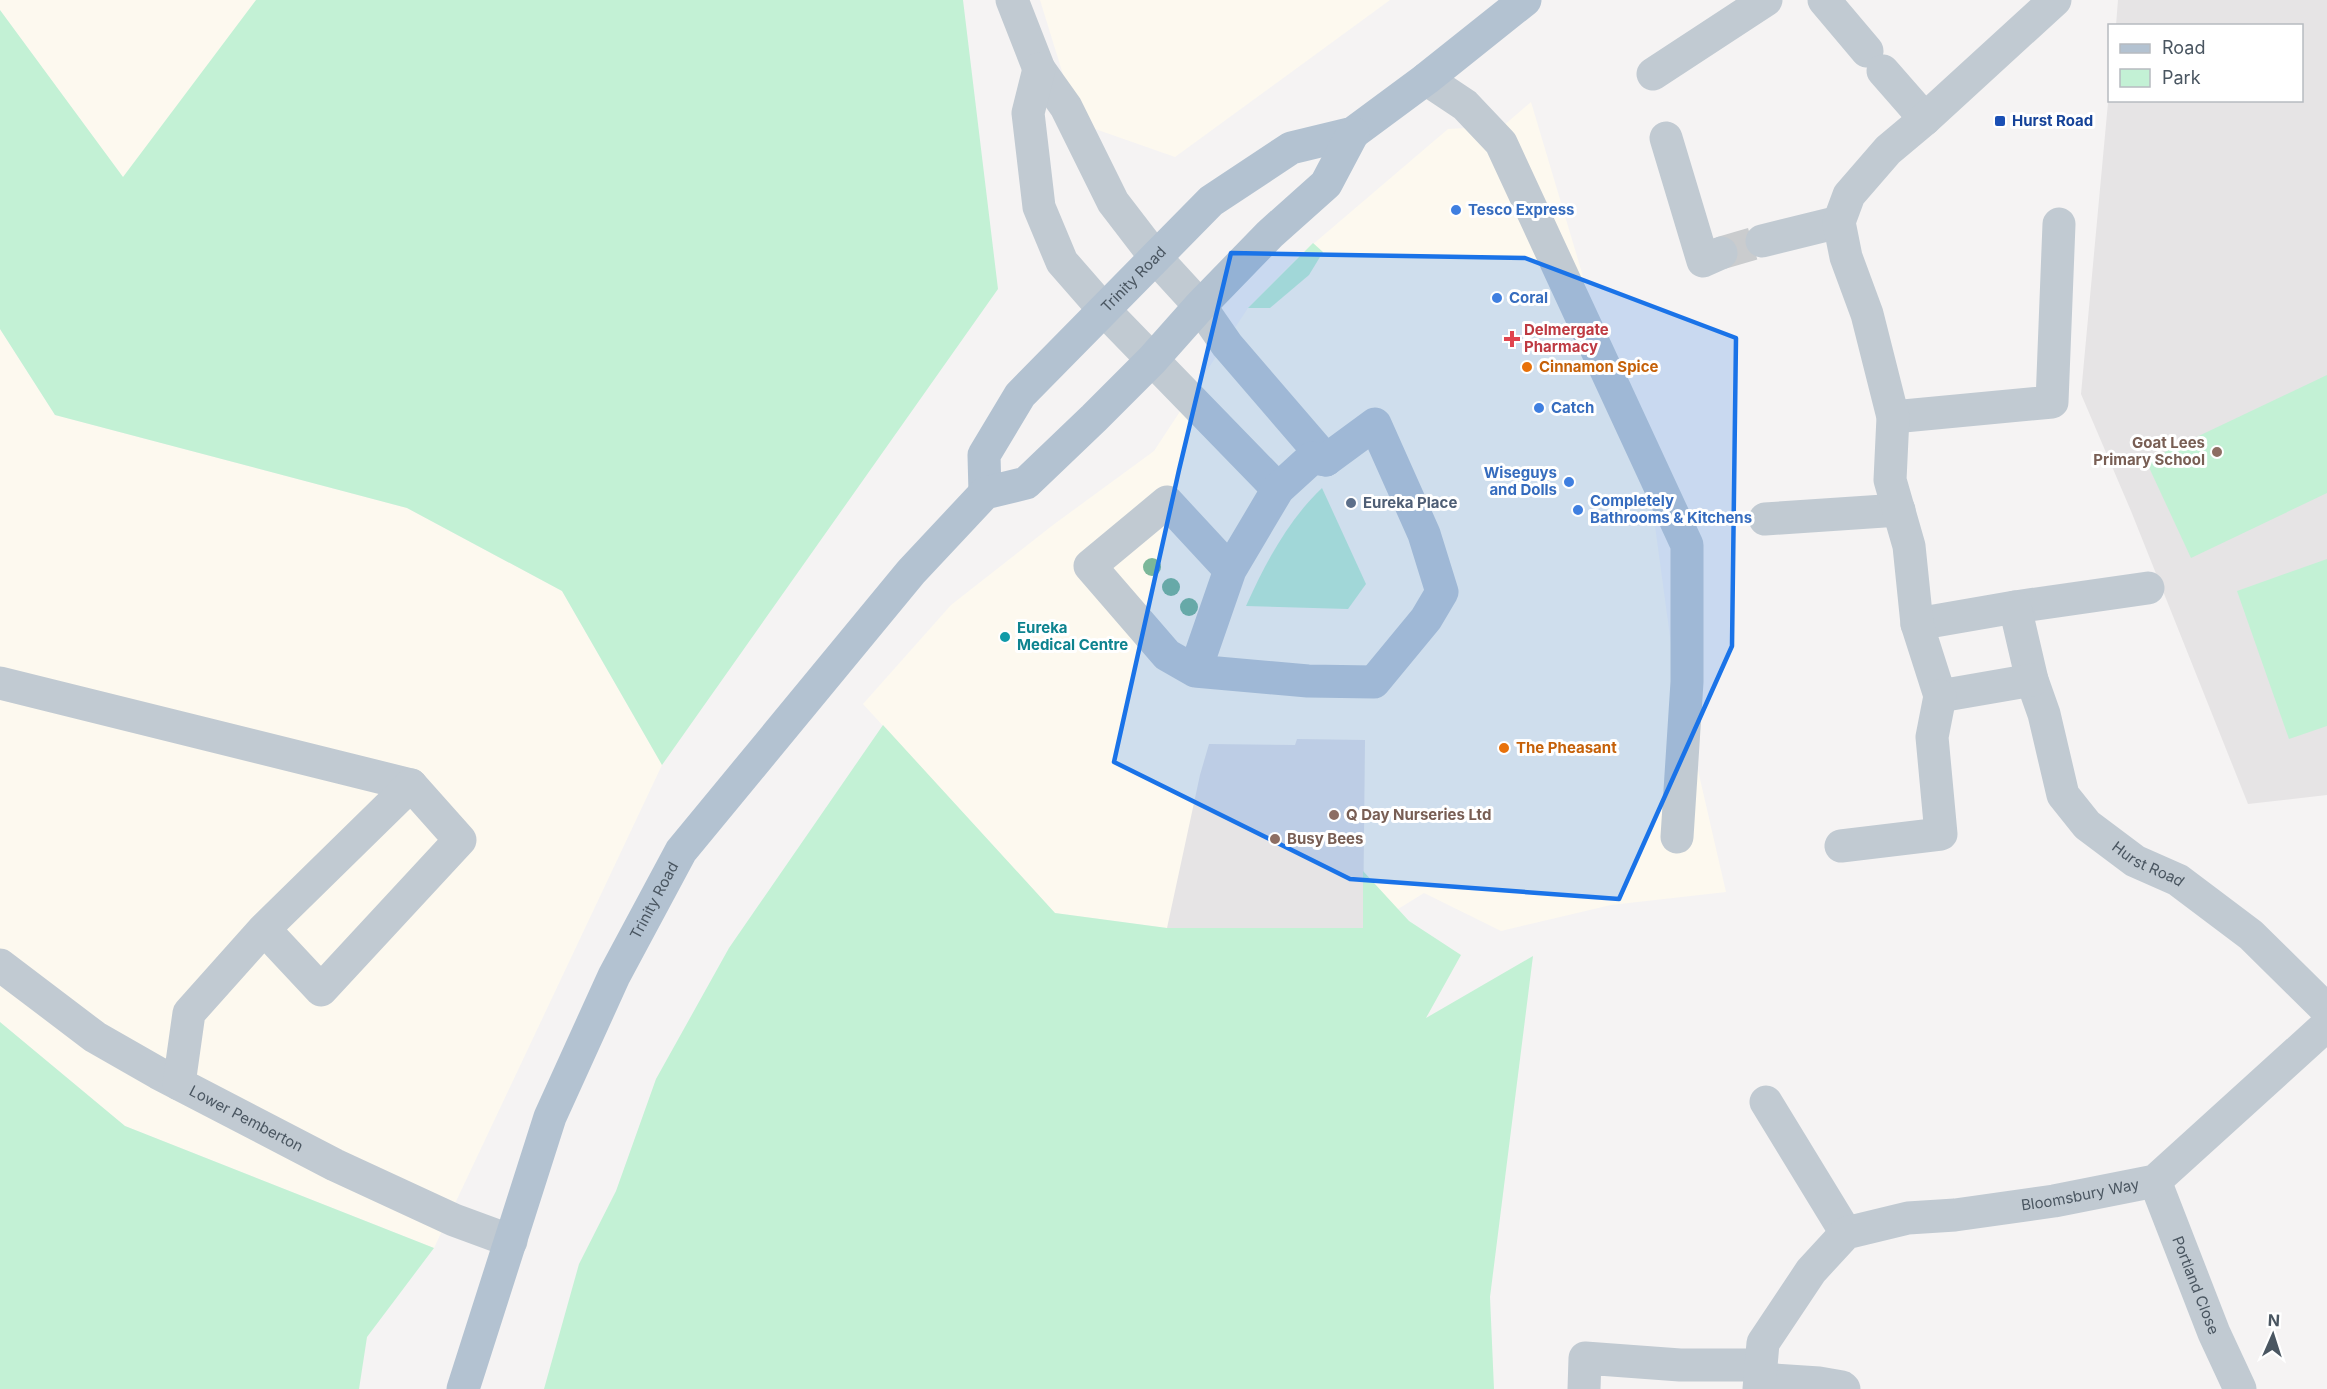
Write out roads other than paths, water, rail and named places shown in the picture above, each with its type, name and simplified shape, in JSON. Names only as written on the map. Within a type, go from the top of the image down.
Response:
[{"type":"main road","name":"Trinity Road","points":[[985,493],[984,455],[1020,395],[1211,201],[1291,148],[1353,133],[1426,79],[1524,0]]},
{"type":"main road","name":"Trinity Road","points":[[463,1389],[550,1117],[614,976],[681,851],[911,572],[985,493],[1026,483],[1152,360],[1200,306],[1270,234],[1326,184],[1353,133]]},
{"type":"street","points":[[1012,0],[1039,69],[1066,106],[1113,202],[1156,258],[1200,306],[1227,345],[1326,460]]},
{"type":"street","points":[[1653,74],[1766,0]]},
{"type":"street","points":[[1824,0],[1925,119]]},
{"type":"street","points":[[1841,846],[1941,834],[1932,737],[1940,696],[1917,624],[1910,546],[1890,480],[1893,417],[1868,314],[1846,257],[1839,222],[1849,195],[1887,150],[1925,119],[2055,0]]},
{"type":"street","points":[[1039,69],[1028,113],[1039,207],[1062,262],[1104,310],[1278,489]]},
{"type":"street","points":[[1426,79],[1465,105],[1501,143],[1687,545],[1687,682],[1677,837]]},
{"type":"street","points":[[1666,138],[1703,261],[1721,253]]},
{"type":"street","points":[[1762,241],[1839,222]]},
{"type":"street","points":[[1893,417],[2052,402],[2059,224]]},
{"type":"street","points":[[1195,671],[1230,570],[1278,489],[1312,458],[1326,460],[1375,424],[1424,534],[1442,592],[1426,619],[1374,682],[1308,681],[1195,671],[1167,654],[1090,566],[1167,502],[1230,570]]},
{"type":"street","points":[[1765,519],[1899,510]]},
{"type":"street","points":[[1917,624],[2148,588]]},
{"type":"street","name":"Hurst Road","points":[[2015,607],[2063,795],[2087,825],[2135,861],[2178,880],[2251,935],[2327,1010]]},
{"type":"street","points":[[1940,696],[2032,680]]},
{"type":"street","points":[[0,683],[411,785],[460,840],[321,990],[264,928]]},
{"type":"street","points":[[179,1084],[189,1013],[264,928],[411,785]]},
{"type":"street","name":"Lower Pemberton","points":[[0,965],[95,1037],[179,1084],[335,1165],[454,1220],[511,1241]]},
{"type":"street","name":"Bloomsbury Way","points":[[1846,1233],[1908,1218],[1955,1215],[2054,1201],[2155,1181],[2327,1025]]},
{"type":"street","points":[[1760,1378],[1763,1343],[1811,1271],[1846,1233],[1766,1102]]},
{"type":"street","name":"Portland Close","points":[[2155,1181],[2214,1333],[2240,1389]]},
{"type":"street","points":[[1584,1389],[1585,1358],[1680,1365],[1760,1378],[1819,1383],[1844,1389]]},
{"type":"tunnel","points":[[1721,253],[1762,241]]},
{"type":"place","name":"Hurst Road","points":[[2000,121]]},
{"type":"place","name":"Tesco Express","points":[[1456,210]]},
{"type":"place","name":"Coral","points":[[1497,298]]},
{"type":"place","name":"Delmergate Pharmacy","points":[[1512,339]]},
{"type":"place","name":"Cinnamon Spice","points":[[1527,367]]},
{"type":"place","name":"Catch","points":[[1539,408]]},
{"type":"place","name":"Goat Lees Primary School","points":[[2217,452]]},
{"type":"place","name":"Wiseguys and Dolls","points":[[1569,482]]},
{"type":"place","name":"Eureka Place","points":[[1351,503]]},
{"type":"place","name":"Completely Bathrooms & Kitchens","points":[[1578,510]]},
{"type":"place","name":"Eureka Medical Centre","points":[[1005,637]]},
{"type":"place","name":"The Pheasant","points":[[1504,748]]},
{"type":"place","name":"Q Day Nurseries Ltd","points":[[1334,815]]},
{"type":"place","name":"Busy Bees","points":[[1275,839]]}]
